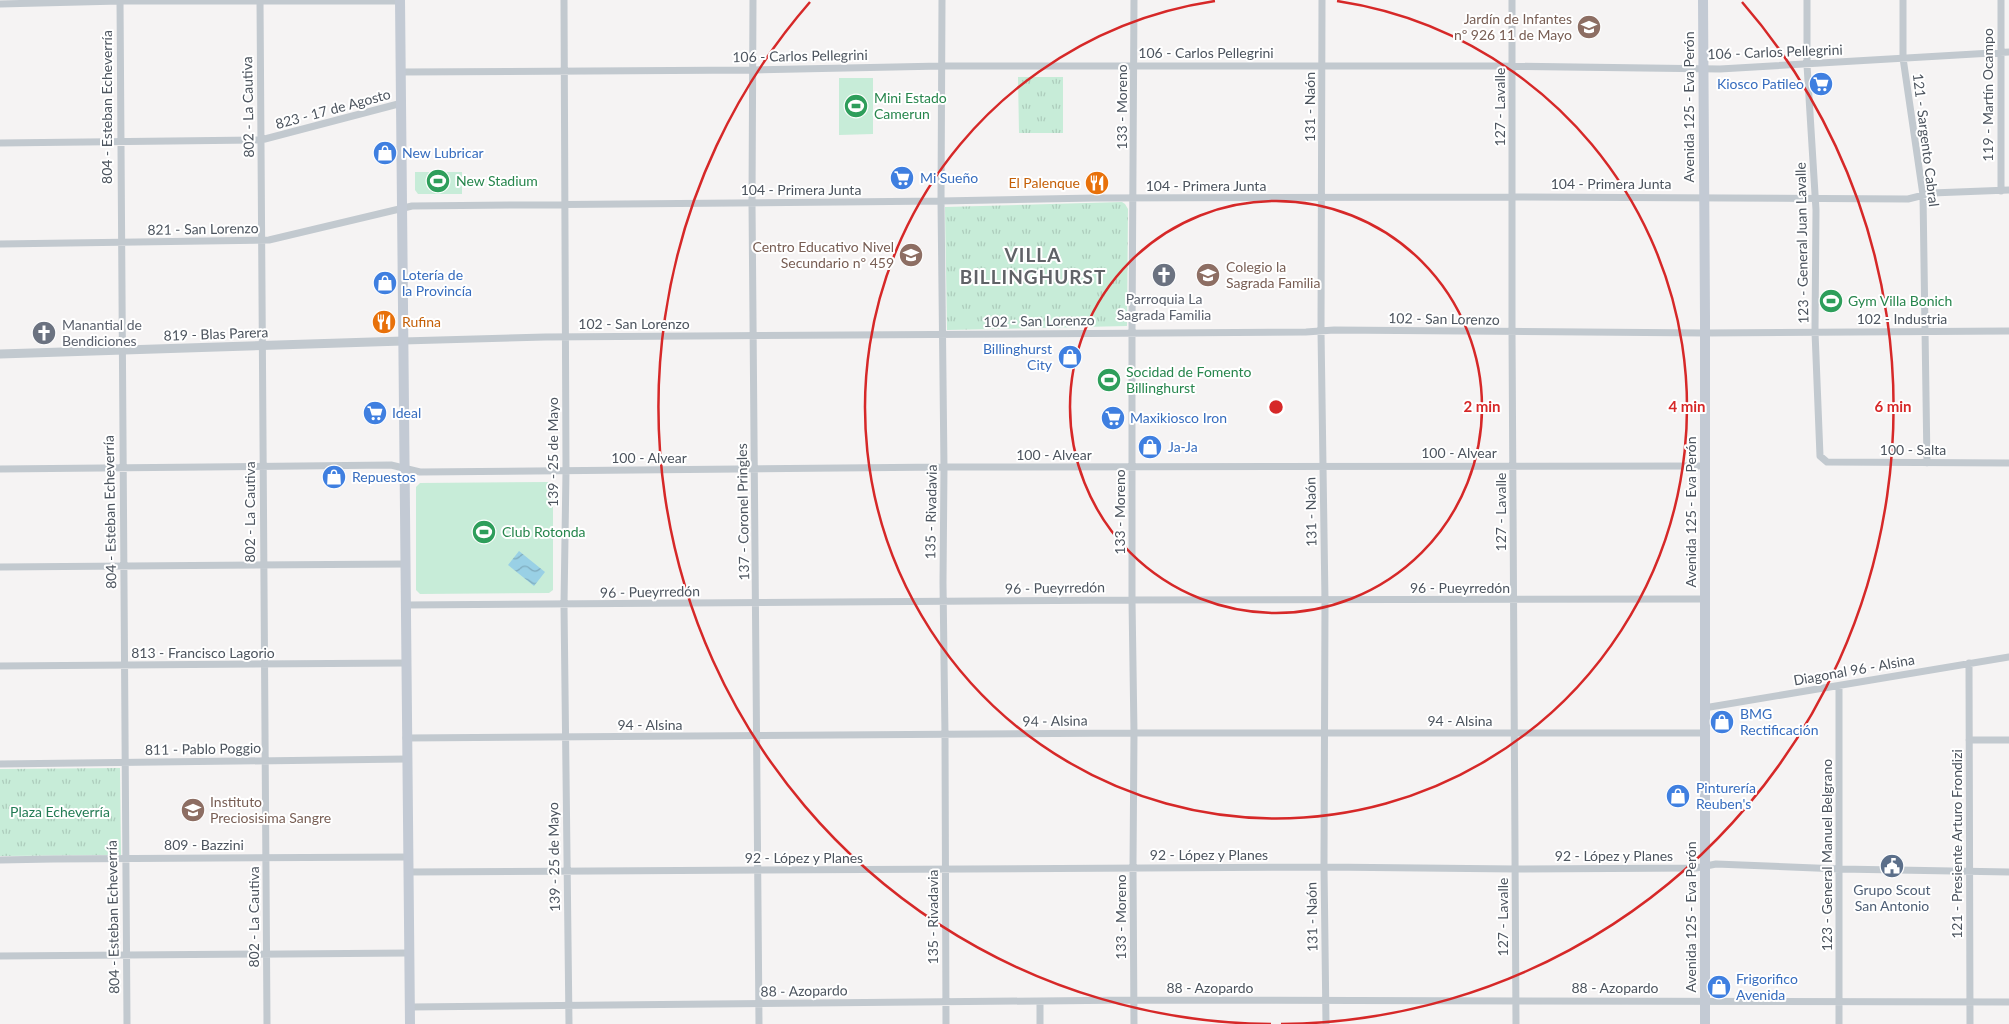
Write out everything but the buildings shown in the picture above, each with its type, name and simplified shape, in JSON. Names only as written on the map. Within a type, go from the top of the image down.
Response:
[{"type":"main road","points":[[400,0],[410,1024]]},
{"type":"main road","name":"Avenida 125 - Eva Perón","points":[[1703,0],[1705,1024]]},
{"type":"street","points":[[0,4],[120,1],[400,0]]},
{"type":"street","name":"139 - 25 de Mayo","points":[[564,0],[566,471],[564,605],[569,1024]]},
{"type":"street","name":"137 - Coronel Pringles","points":[[753,0],[752,202],[759,1024]]},
{"type":"street","name":"135 - Rivadavia","points":[[942,0],[940,202],[944,468],[946,1024]]},
{"type":"street","name":"133 - Moreno","points":[[1134,0],[1132,332],[1134,1024]]},
{"type":"street","name":"131 - Naón","points":[[1322,0],[1321,331],[1325,601],[1324,867],[1326,1024]]},
{"type":"street","name":"127 - Lavalle","points":[[1512,0],[1516,1024]]},
{"type":"street","name":"123 - General Juan Lavalle","points":[[1807,0],[1807,65],[1816,198],[1815,332],[1820,456]]},
{"type":"street","name":"121 - Sargento Cabral","points":[[1903,0],[1903,58],[1923,195],[1927,463]]},
{"type":"street","name":"119 - Martín Ocampo","points":[[2001,0],[2001,191]]},
{"type":"street","name":"804 - Esteban Echeverría","points":[[120,1],[124,858],[127,1024]]},
{"type":"street","name":"802 - La Cautiva","points":[[260,1],[261,347],[264,466],[262,565],[265,665],[267,1024]]},
{"type":"street","name":"106 - Carlos Pellegrini","points":[[402,72],[753,70],[942,66],[1512,66],[1720,69],[2009,52]]},
{"type":"street","name":"823 - 17 de Agosto","points":[[0,143],[261,140],[402,103]]},
{"type":"street","name":"104 - Primera Junta","points":[[403,207],[752,202],[940,202],[1094,198],[1704,197],[1908,199],[1923,195],[2009,190]]},
{"type":"street","name":"821 - San Lorenzo","points":[[0,244],[262,240],[403,207]]},
{"type":"street","name":"102 - Industria","points":[[1705,333],[2009,331]]},
{"type":"street","name":"102 - San Lorenzo","points":[[403,341],[564,337],[1132,332],[1705,333]]},
{"type":"street","name":"819 - Blas Parera","points":[[0,354],[403,341]]},
{"type":"street","name":"100 - Salta","points":[[1820,456],[1827,462],[2009,463]]},
{"type":"street","name":"100 - Alvear","points":[[0,469],[391,465],[420,472],[1513,465],[1705,466]]},
{"type":"street","points":[[0,567],[405,564]]},
{"type":"street","name":"96 - Pueyrredón","points":[[406,605],[1132,600],[1705,599]]},
{"type":"street","name":"Diagonal 96 - Alsina","points":[[1704,708],[2009,657]]},
{"type":"street","name":"813 - Francisco Lagorio","points":[[0,666],[406,663]]},
{"type":"street","name":"121 - Presiente Arturo Frondizi","points":[[1968,664],[1970,1024]]},
{"type":"street","name":"123 - General Manuel Belgrano","points":[[1839,686],[1839,1024]]},
{"type":"street","name":"94 - Alsina","points":[[406,738],[1134,733],[1704,733]]},
{"type":"street","points":[[1969,740],[2009,740]]},
{"type":"street","name":"811 - Pablo Poggio","points":[[0,764],[407,760]]},
{"type":"street","name":"809 - Bazzini","points":[[0,860],[266,857],[408,858]]},
{"type":"street","name":"92 - López y Planes","points":[[408,872],[1324,867],[1696,868],[1716,864],[1840,869],[2009,872]]},
{"type":"street","points":[[0,956],[409,953]]},
{"type":"street","name":"88 - Azopardo","points":[[410,1007],[1134,1000],[1326,1002],[2009,1002]]},
{"type":"street","points":[[1040,1002],[1040,1024]]},
{"type":"green space","points":[[1018,77],[1063,77],[1063,133],[1019,133]]},
{"type":"green space","name":"Mini Estado Camerun","points":[[839,78],[873,78],[873,134],[839,135]]},
{"type":"green space","name":"New Stadium","points":[[415,172],[462,172],[462,194],[418,194],[415,190]]},
{"type":"green space","points":[[1122,202],[1128,209],[1127,326],[947,330],[945,207]]},
{"type":"green space","name":"Club Rotonda","points":[[549,482],[553,487],[553,590],[549,593],[420,594],[416,590],[416,487],[420,483]]},
{"type":"green space","name":"Plaza Echeverría","points":[[120,768],[121,855],[0,856],[0,769]]},
{"type":"water","points":[[519,551],[545,572],[534,586],[508,565]]},
{"type":"place","name":"Jardín de Infantes nº 926 11 de Mayo","points":[[1589,27]]},
{"type":"place","name":"Kiosco Patileo","points":[[1821,84]]},
{"type":"place","name":"Mini Estado Camerun","points":[[856,106]]},
{"type":"place","name":"New Lubricar","points":[[385,153]]},
{"type":"place","name":"Mi Sueño","points":[[902,178]]},
{"type":"place","name":"New Stadium","points":[[438,181]]},
{"type":"place","name":"El Palenque","points":[[1097,183]]},
{"type":"place","name":"Centro Educativo Nivel Secundario nº 459","points":[[911,255]]},
{"type":"place","name":"Parroquia La Sagrada Familia","points":[[1164,275]]},
{"type":"place","name":"Colegio la Sagrada Familia","points":[[1208,275]]},
{"type":"place","name":"Lotería de la Provincía","points":[[385,283]]},
{"type":"place","name":"Gym Villa Bonich","points":[[1831,301]]},
{"type":"place","name":"Rufina","points":[[384,322]]},
{"type":"place","name":"Manantial de Bendiciones","points":[[44,333]]},
{"type":"place","name":"Billinghurst City","points":[[1070,357]]},
{"type":"place","name":"Socidad de Fomento Billinghurst","points":[[1109,380]]},
{"type":"place","name":"Ideal","points":[[375,413]]},
{"type":"place","name":"Maxikiosco Iron","points":[[1113,418]]},
{"type":"place","name":"Ja-Ja","points":[[1150,447]]},
{"type":"place","name":"Repuestos","points":[[334,477]]},
{"type":"place","name":"Club Rotonda","points":[[484,532]]},
{"type":"place","name":"BMG Rectificación","points":[[1722,722]]},
{"type":"place","name":"Pinturería Reuben's","points":[[1678,796]]},
{"type":"place","name":"Instituto Preciosisima Sangre","points":[[193,810]]},
{"type":"place","name":"Grupo Scout San Antonio","points":[[1892,866]]},
{"type":"place","name":"Frigorifico Avenida","points":[[1719,987]]},
{"type":"district","name":"VILLA BILLINGHURST","points":[[1033,266]]}]
